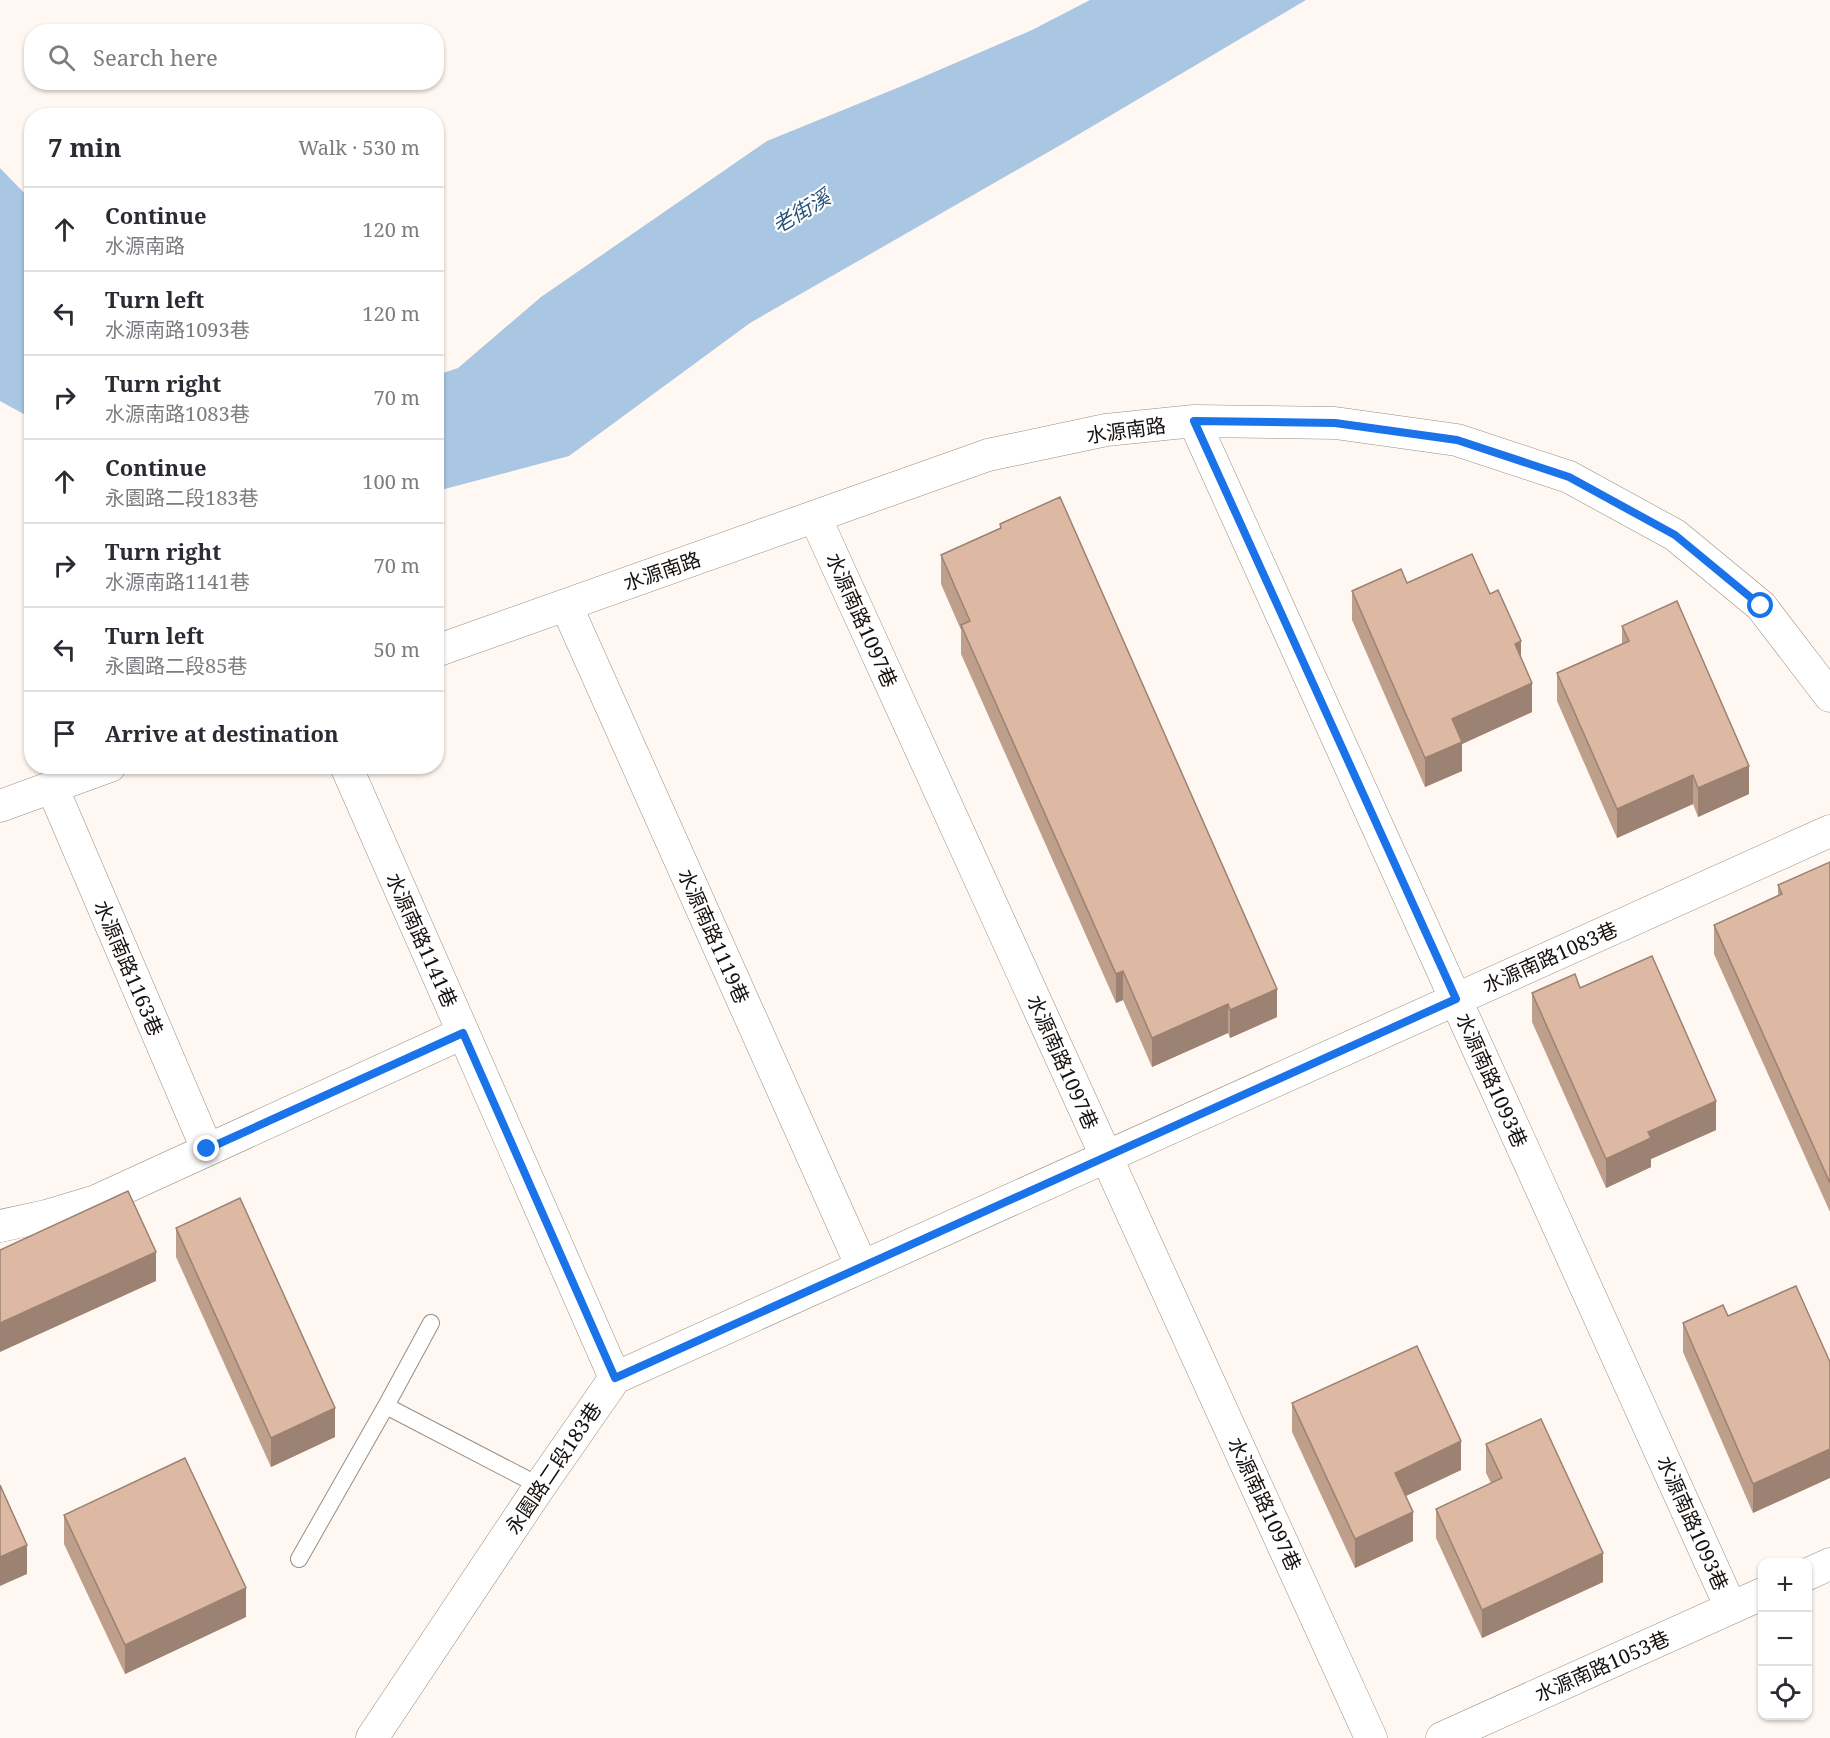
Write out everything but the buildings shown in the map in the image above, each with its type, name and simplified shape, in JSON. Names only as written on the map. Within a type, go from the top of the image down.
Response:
[{"type":"street","name":"水源南路","points":[[444,648],[988,455],[1106,430],[1194,421],[1335,423],[1457,440],[1569,477],[1675,535],[1761,606],[1830,696]]},
{"type":"street","name":"水源南路1093巷","points":[[1194,421],[1731,1608]]},
{"type":"street","name":"水源南路1097巷","points":[[815,517],[1371,1738]]},
{"type":"street","name":"水源南路1119巷","points":[[566,605],[862,1267]]},
{"type":"street","points":[[0,806],[88,774]]},
{"type":"street","name":"水源南路1141巷","points":[[350,774],[615,1378]]},
{"type":"street","name":"水源南路1163巷","points":[[52,787],[207,1149]]},
{"type":"street","name":"水源南路1083巷","points":[[1106,1157],[1830,831]]},
{"type":"street","points":[[0,1226],[46,1216],[96,1201],[463,1033]]},
{"type":"street","points":[[615,1378],[1106,1157]]},
{"type":"street","name":"永園路二段183巷","points":[[372,1738],[615,1378]]},
{"type":"street","points":[[1812,1572],[1830,1564]]},
{"type":"street","name":"水源南路1053巷","points":[[1442,1738],[1758,1596]]},
{"type":"lane","points":[[299,1559],[431,1323]]},
{"type":"lane","points":[[386,1406],[540,1486]]},
{"type":"water","name":"老街溪","points":[[1090,0],[1306,0],[1064,143],[750,323],[569,456],[444,489],[444,373],[458,368],[541,297],[767,141],[1032,30]]},
{"type":"water","points":[[0,168],[24,193],[24,414],[0,401]]},
{"type":"route","points":[[207,1149],[463,1033],[615,1378],[1456,999],[1194,421],[1335,423],[1457,440],[1569,477],[1675,535],[1761,606]]}]
